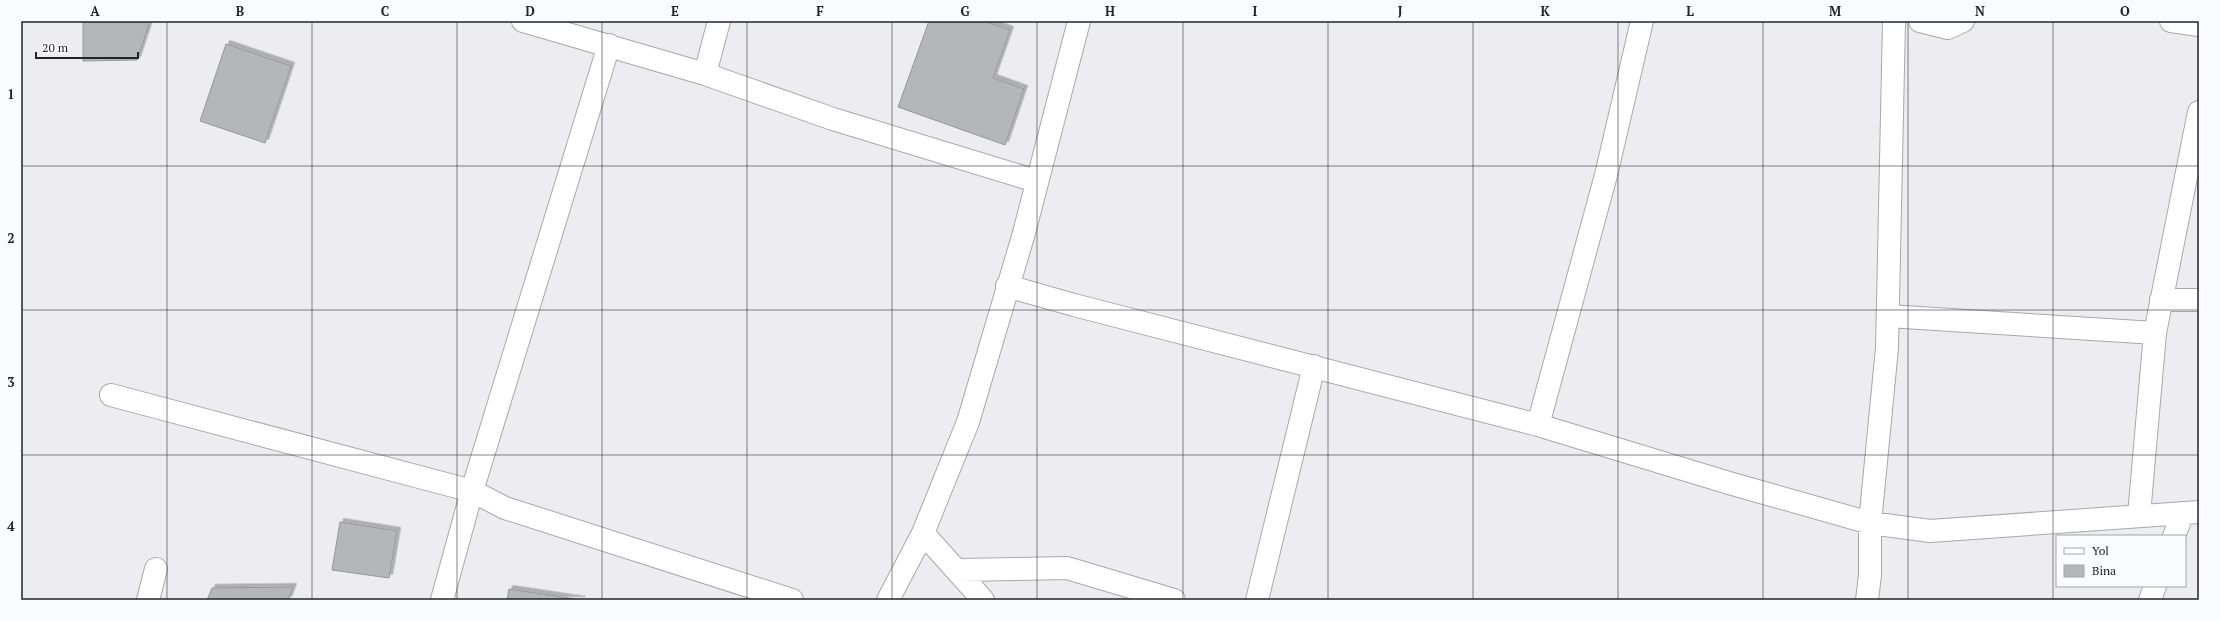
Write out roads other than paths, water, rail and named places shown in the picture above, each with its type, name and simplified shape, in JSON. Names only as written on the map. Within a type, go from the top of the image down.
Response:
[{"type":"street","points":[[522,21],[705,74],[833,119],[1036,181]]},
{"type":"street","points":[[705,74],[719,21]]},
{"type":"street","points":[[888,600],[923,533],[968,422],[1007,286],[1024,233],[1036,181],[1079,21]]},
{"type":"street","points":[[1538,425],[1606,175],[1642,21]]},
{"type":"street","points":[[1867,600],[1870,575],[1870,523],[1887,348],[1894,21]]},
{"type":"street","points":[[1920,21],[1948,28],[1963,21]]},
{"type":"street","points":[[2171,21],[2199,24]]},
{"type":"street","points":[[442,600],[472,491],[609,45]]},
{"type":"street","points":[[2139,515],[2155,333],[2199,112]]},
{"type":"street","points":[[1007,286],[1074,305],[1538,425],[1729,483],[1870,523],[1930,531],[2139,515],[2191,513]]},
{"type":"street","points":[[2161,300],[2199,300]]},
{"type":"street","points":[[1888,316],[2155,333]]},
{"type":"street","points":[[1257,600],[1314,366]]},
{"type":"street","points":[[111,395],[472,491],[505,508],[792,600]]},
{"type":"street","points":[[2175,535],[2191,513]]},
{"type":"street","points":[[923,533],[983,600]]},
{"type":"street","points":[[957,570],[1067,568],[1174,600]]},
{"type":"street","points":[[148,600],[156,569]]},
{"type":"street","points":[[2150,600],[2155,587]]}]
